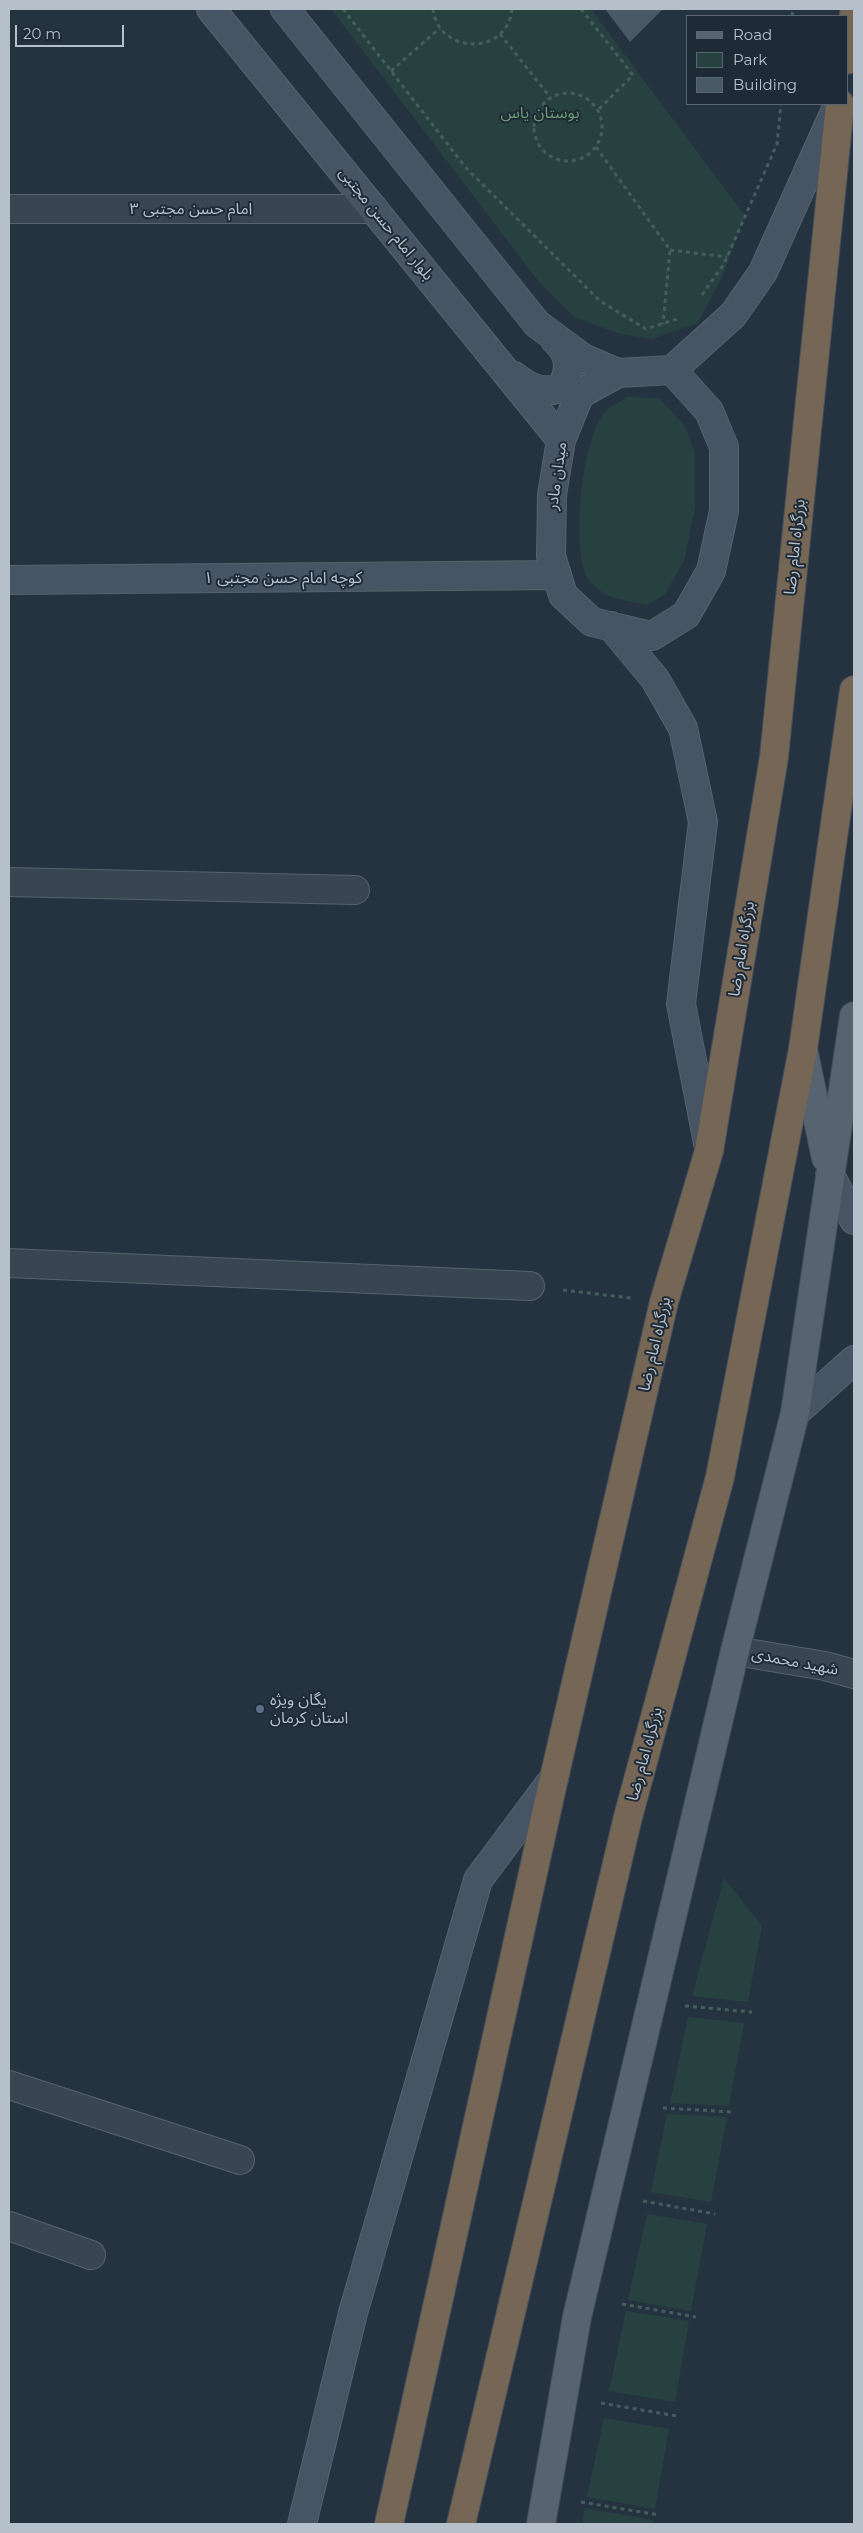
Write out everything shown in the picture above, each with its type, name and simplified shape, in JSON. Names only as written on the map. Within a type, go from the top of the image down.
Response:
[{"type":"highway","points":[[848,53],[854,14]]},
{"type":"highway","name":"بزرگراه امام رضا","points":[[389,2524],[554,1778],[664,1302],[709,1150],[774,757],[839,105]]},
{"type":"highway","name":"بزرگراه امام رضا","points":[[462,2519],[628,1817],[720,1477],[803,1049],[854,690]]},
{"type":"main road","name":"بلوار امام حسن مجتبی","points":[[210,9],[561,440]]},
{"type":"main road","points":[[285,9],[537,324],[560,344],[567,359],[569,374],[562,388],[551,391],[539,391],[525,385],[498,362]]},
{"type":"main road","points":[[672,370],[733,316],[763,272],[839,105]]},
{"type":"main road","points":[[537,324],[583,358],[618,373]]},
{"type":"main road","name":"میدان مادر","points":[[672,370],[709,411],[724,447],[724,511],[711,572],[686,615],[652,636],[592,622],[563,595],[551,556],[552,496],[561,440],[580,394],[618,373],[672,370]]},
{"type":"main road","name":"کوچه امام حسن مجتبی ۱","points":[[9,580],[557,575]]},
{"type":"main road","points":[[611,626],[655,678],[683,728],[703,822],[681,1004],[709,1150]]},
{"type":"main road","points":[[541,2524],[577,2317],[735,1651],[795,1413],[854,1016]]},
{"type":"main road","points":[[803,1049],[830,1174],[854,1220]]},
{"type":"main road","points":[[795,1413],[854,1360]]},
{"type":"main road","points":[[302,2524],[353,2313],[478,1880],[554,1778]]},
{"type":"street","name":"امام حسن مجتبی ۳","points":[[9,208],[374,209]]},
{"type":"street","points":[[9,882],[356,890]]},
{"type":"street","points":[[9,1263],[530,1286]]},
{"type":"street","name":"شهید محمدی","points":[[735,1651],[776,1660],[825,1666],[854,1674]]},
{"type":"street","points":[[9,2085],[240,2160]]},
{"type":"street","points":[[9,2226],[92,2255]]},
{"type":"path","points":[[343,9],[466,168],[600,301],[646,329],[680,318]]},
{"type":"path","points":[[433,9],[440,28],[449,37],[462,43],[475,45],[488,42],[500,34],[507,24],[512,9]]},
{"type":"path","points":[[580,9],[633,75],[598,110]]},
{"type":"path","points":[[390,71],[440,28]]},
{"type":"path","points":[[500,34],[550,97]]},
{"type":"path","points":[[571,92],[591,102],[598,110],[603,129],[596,147],[588,155],[567,161],[557,159],[539,146],[534,125],[542,104],[550,97],[571,92]]},
{"type":"path","points":[[699,300],[727,257],[776,144],[781,105]]},
{"type":"path","points":[[596,147],[670,250],[663,324]]},
{"type":"path","points":[[670,250],[727,257]]},
{"type":"path","points":[[530,1286],[664,1302]]},
{"type":"path","points":[[684,2006],[752,2012]]},
{"type":"path","points":[[663,2108],[733,2112]]},
{"type":"path","points":[[643,2201],[715,2214]]},
{"type":"path","points":[[622,2304],[696,2317]]},
{"type":"path","points":[[601,2403],[677,2416]]},
{"type":"path","points":[[581,2502],[659,2515]]},
{"type":"green space","name":"بوستان یاس","points":[[331,9],[591,9],[745,216],[722,277],[698,323],[652,339],[617,333],[574,317],[539,282]]},
{"type":"green space","points":[[627,397],[659,398],[685,426],[695,453],[695,508],[684,561],[665,594],[647,605],[615,598],[594,586],[583,566],[580,546],[581,494],[590,444],[597,425],[605,412]]},
{"type":"green space","points":[[724,1878],[762,1926],[748,2002],[692,1996]]},
{"type":"green space","points":[[688,2017],[744,2023],[729,2106],[670,2103]]},
{"type":"green space","points":[[667,2114],[727,2117],[711,2202],[651,2192]]},
{"type":"green space","points":[[647,2214],[707,2224],[691,2311],[628,2300]]},
{"type":"green space","points":[[626,2311],[689,2321],[675,2402],[609,2391]]},
{"type":"green space","points":[[604,2418],[669,2429],[655,2509],[587,2497]]},
{"type":"green space","points":[[585,2508],[653,2520],[652,2524],[582,2524]]},
{"type":"building","points":[[605,9],[663,9],[630,42]]},
{"type":"place","name":"یگان ویژه استان کرمان","points":[[260,1709]]}]
